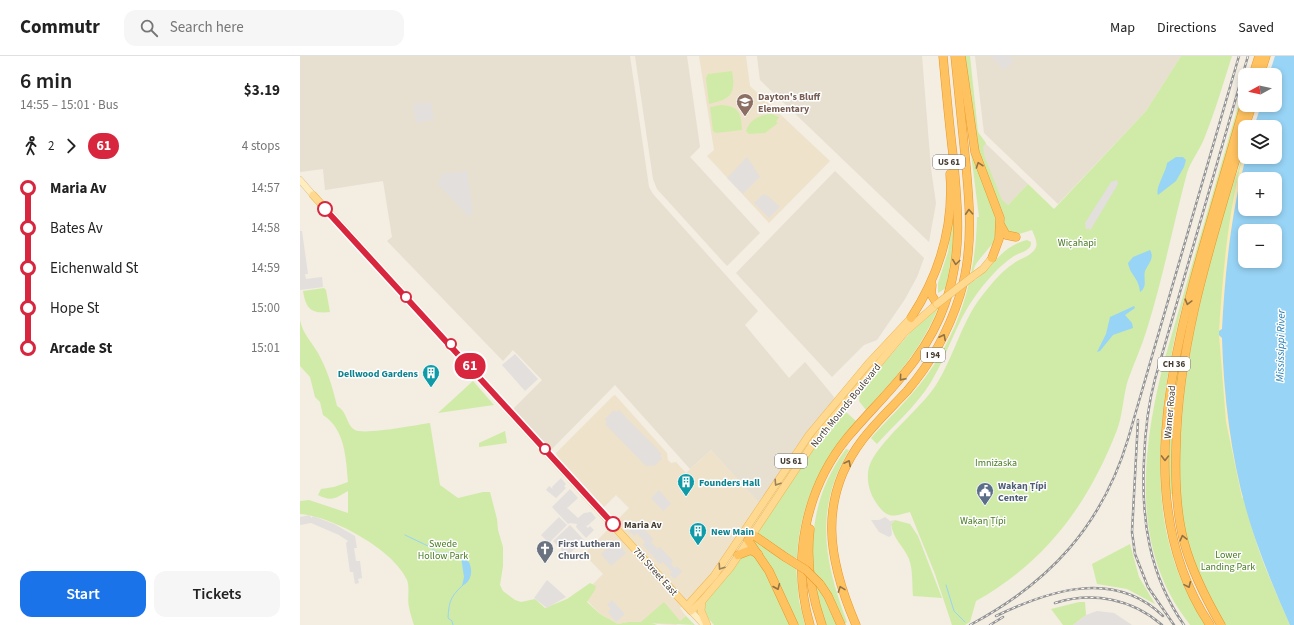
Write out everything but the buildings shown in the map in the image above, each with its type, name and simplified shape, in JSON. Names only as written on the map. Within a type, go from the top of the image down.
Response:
[{"type":"highway","name":"US 61","points":[[911,318],[934,277],[947,234],[950,197],[939,56]]},
{"type":"highway","name":"I 94","points":[[810,625],[804,596],[802,558],[806,524],[816,493],[829,465],[843,444],[900,381],[919,356],[935,328],[949,293],[956,259],[959,216],[943,56]]},
{"type":"highway","name":"I 94","points":[[856,625],[838,579],[832,552],[832,520],[838,486],[848,462],[862,440],[916,379],[934,353],[956,308],[966,267],[970,225],[969,194],[955,56]]},
{"type":"highway","name":"US 61","points":[[961,56],[975,152],[982,174],[997,209],[1000,224],[999,242],[992,258]]},
{"type":"highway","points":[[1255,68],[1259,56]]},
{"type":"highway","points":[[1262,68],[1266,56]]},
{"type":"highway","name":"Warner Road","points":[[1210,625],[1185,578],[1171,532],[1166,488],[1167,421],[1173,368],[1183,320],[1242,112]]},
{"type":"highway","name":"Warner Road","points":[[1221,625],[1194,574],[1181,530],[1176,493],[1176,434],[1182,372],[1192,315],[1238,153]]},
{"type":"highway","points":[[1000,224],[1006,235],[1016,237]]},
{"type":"highway","points":[[934,277],[931,294],[937,304]]},
{"type":"highway","points":[[816,493],[810,533],[809,566],[814,596],[822,625]]},
{"type":"highway","points":[[750,537],[772,577],[794,625]]},
{"type":"highway","points":[[750,537],[806,570],[820,584],[841,625]]},
{"type":"highway","points":[[738,555],[755,550],[760,556]]},
{"type":"main road","name":"7th Street East","points":[[300,180],[705,625]]},
{"type":"main road","name":"North Mounds Boulevard","points":[[689,609],[702,601],[719,582],[818,436],[905,332],[937,304],[983,269],[992,258]]},
{"type":"main road","name":"North Mounds Boulevard","points":[[689,609],[714,576],[809,435],[841,396],[911,318]]},
{"type":"main road","points":[[841,396],[847,401]]},
{"type":"main road","points":[[702,601],[701,611],[705,625]]},
{"type":"shaded area","points":[[300,56],[630,56],[649,187],[653,194],[758,311],[745,325],[789,378],[805,362],[834,397],[833,401],[796,447],[760,504],[711,450],[690,469],[615,385],[551,450],[513,409],[542,380],[513,350],[503,361],[387,241],[392,237],[383,181],[325,190],[323,169],[300,172]]},
{"type":"shaded area","points":[[635,56],[687,56],[700,147],[690,157],[760,233],[727,266],[657,189],[653,179]]},
{"type":"shaded area","name":"Dayton's Bluff Elementary","points":[[699,56],[746,56],[750,86],[830,161],[769,223],[707,156],[714,150]]},
{"type":"shaded area","points":[[757,56],[922,56],[931,169],[936,203],[929,242],[760,80]]},
{"type":"shaded area","points":[[975,56],[1181,56],[1146,111],[1058,204],[984,133]]},
{"type":"shaded area","points":[[991,56],[1009,56],[1014,61],[1004,70]]},
{"type":"shaded area","points":[[431,102],[434,120],[416,123],[413,104]]},
{"type":"shaded area","points":[[984,142],[1028,184],[1004,209],[980,147]]},
{"type":"shaded area","points":[[747,157],[760,177],[743,194],[727,178]]},
{"type":"shaded area","points":[[467,171],[473,213],[469,217],[437,183],[441,178],[441,174]]},
{"type":"shaded area","points":[[835,171],[924,258],[917,277],[905,299],[877,340],[864,345],[832,377],[736,273]]},
{"type":"shaded area","points":[[1117,180],[1118,184],[1090,231],[1089,228],[1086,230],[1085,223],[1111,182]]},
{"type":"shaded area","points":[[763,194],[768,196],[780,207],[769,218],[754,203]]},
{"type":"shaded area","points":[[300,231],[302,231],[308,274],[305,274],[306,279],[322,277],[323,287],[300,290]]},
{"type":"shaded area","points":[[515,354],[538,379],[525,391],[502,365]]},
{"type":"shaded area","points":[[615,395],[667,453],[668,460],[671,463],[676,462],[686,473],[711,450],[760,504],[719,565],[680,608],[686,616],[676,625],[628,622],[618,624],[600,614],[582,595],[603,574],[584,554],[629,508],[616,495],[604,507],[557,457],[556,453]]},
{"type":"shaded area","points":[[614,410],[616,412],[619,410],[662,454],[660,456],[662,459],[654,466],[649,465],[647,467],[605,424],[607,422],[605,419]]},
{"type":"shaded area","points":[[561,478],[566,484],[564,486],[566,488],[556,498],[546,490],[549,486],[553,489],[552,487]]},
{"type":"shaded area","points":[[570,489],[578,498],[567,508],[578,518],[584,513],[591,512],[596,518],[587,526],[585,525],[588,528],[590,526],[594,530],[586,538],[576,527],[577,524],[568,524],[552,507]]},
{"type":"shaded area","points":[[659,490],[671,504],[663,511],[651,498]]},
{"type":"shaded area","points":[[310,515],[311,518],[313,516],[334,524],[355,536],[357,548],[354,548],[356,561],[360,561],[362,578],[358,579],[359,583],[355,584],[353,572],[350,572],[346,543],[348,541],[339,535],[311,523],[300,525],[300,517]]},
{"type":"shaded area","points":[[559,517],[567,525],[549,543],[541,535]]},
{"type":"shaded area","points":[[885,517],[890,521],[895,520],[891,524],[892,535],[889,537],[879,532],[871,520],[879,520]]},
{"type":"shaded area","points":[[638,522],[653,539],[651,542],[657,549],[660,547],[673,561],[671,564],[675,568],[677,566],[682,572],[674,579],[670,575],[672,572],[663,562],[660,564],[643,545],[645,542],[637,533],[634,536],[629,530]]},
{"type":"shaded area","points":[[570,525],[584,540],[567,556],[553,541]]},
{"type":"shaded area","points":[[616,541],[626,553],[611,566],[601,554]]},
{"type":"shaded area","points":[[547,580],[566,597],[547,608],[534,598]]},
{"type":"shaded area","points":[[612,600],[625,614],[616,622],[608,612],[611,609],[607,605]]},
{"type":"shaded area","points":[[1097,611],[1114,613],[1132,625],[1073,625],[1086,615]]},
{"type":"green space","name":"Imniżaska","points":[[964,56],[970,56],[978,132],[986,143],[983,147],[984,155],[1002,200],[1008,205],[1028,184],[1054,209],[1146,111],[1181,56],[1232,56],[1208,129],[1187,173],[1153,310],[1143,342],[1128,380],[1119,424],[1106,457],[1078,506],[1044,549],[1024,568],[976,601],[970,622],[965,625],[952,625],[935,574],[910,512],[898,515],[886,514],[879,507],[871,493],[868,476],[869,467],[881,447],[929,395],[936,385],[943,373],[964,325],[977,303],[1001,273],[1033,252],[1036,247],[1036,240],[1032,230],[1016,235],[1007,233],[978,157]]},
{"type":"green space","points":[[732,71],[733,85],[730,94],[722,100],[709,104],[706,78],[708,74]]},
{"type":"green space","points":[[721,105],[732,107],[738,112],[741,119],[742,130],[716,133],[713,131],[710,107]]},
{"type":"green space","points":[[1238,106],[1238,112],[1240,112],[1177,327],[1166,387],[1162,419],[1161,482],[1163,511],[1168,539],[1174,562],[1183,584],[1205,625],[1190,625],[1178,608],[1162,577],[1153,551],[1148,524],[1146,468],[1153,412],[1165,358]]},
{"type":"green space","points":[[772,114],[779,117],[776,122],[778,123],[765,133],[749,134],[746,131],[750,123],[756,118],[763,115]]},
{"type":"green space","points":[[969,138],[997,217],[997,240],[976,264],[971,283],[1003,253],[1017,243],[1027,240],[1031,242],[1031,245],[1026,251],[1014,256],[1004,264],[980,290],[963,316],[931,382],[913,406],[877,444],[871,438],[912,394],[937,361],[956,323],[964,302],[973,261],[977,217],[979,217]]},
{"type":"green space","name":"Lower Landing Park","points":[[1241,164],[1238,172],[1238,189],[1229,240],[1223,300],[1222,339],[1225,389],[1236,464],[1248,514],[1271,582],[1290,625],[1225,625],[1195,564],[1182,515],[1179,473],[1180,445],[1183,404],[1190,350],[1201,297],[1215,244],[1239,165]]},
{"type":"green space","points":[[954,209],[953,247],[946,288],[938,293],[938,283],[948,252]]},
{"type":"green space","points":[[324,288],[326,290],[330,312],[318,312],[310,309],[303,291]]},
{"type":"green space","points":[[1192,305],[1174,494],[1169,494],[1169,435],[1178,357]]},
{"type":"green space","points":[[938,308],[932,323],[916,350],[887,387],[866,410],[859,401],[860,391],[910,333]]},
{"type":"green space","name":"Swede Hollow Park","points":[[300,320],[305,333],[318,353],[324,366],[332,386],[337,406],[341,409],[352,428],[355,430],[369,431],[430,423],[440,485],[458,498],[483,492],[490,492],[503,547],[503,566],[500,585],[503,591],[515,600],[521,602],[535,599],[545,608],[567,599],[590,583],[596,586],[587,602],[600,614],[618,624],[641,622],[664,602],[680,621],[686,616],[695,625],[652,623],[657,625],[414,625],[408,604],[407,580],[400,569],[389,557],[361,536],[328,521],[313,516],[300,514],[300,501],[309,500],[348,513],[348,491],[340,496],[330,499],[318,495],[321,489],[334,487],[348,482],[345,454],[340,436],[336,428],[323,415],[320,402],[315,397],[310,377],[300,366]]},
{"type":"green space","points":[[473,381],[494,405],[438,413]]},
{"type":"green space","points":[[846,412],[856,421],[832,452],[814,485],[802,520],[797,558],[793,558],[759,535],[758,530],[820,439],[839,415]]},
{"type":"green space","points":[[505,431],[507,443],[479,447],[479,443]]},
{"type":"green space","points":[[846,449],[849,450],[838,472],[831,494],[827,515],[826,536],[828,557],[833,578],[847,622],[844,624],[820,579],[812,570],[812,553],[815,521],[822,492],[828,478]]},
{"type":"green space","points":[[895,520],[910,524],[918,536],[942,598],[913,596],[912,572],[909,559],[892,529],[891,524]]},
{"type":"green space","points":[[753,539],[796,567],[799,601],[805,625],[797,625],[771,567],[752,541]]},
{"type":"green space","points":[[1130,544],[1139,577],[1155,604],[1127,589],[1097,584],[1092,564]]},
{"type":"green space","points":[[745,554],[755,555],[770,580],[790,625],[714,625],[706,616],[703,607],[704,604],[728,571]]},
{"type":"green space","points":[[813,580],[820,588],[838,625],[824,625]]},
{"type":"green space","points":[[1079,602],[1085,602],[1086,615],[1073,625],[1063,625],[1051,609]]},
{"type":"sand","points":[[1241,164],[1244,164],[1242,172],[1239,172]]},
{"type":"sand","points":[[1238,176],[1238,192],[1229,251],[1222,329],[1219,331],[1227,240]]},
{"type":"sand","points":[[1219,335],[1222,337],[1230,429],[1244,498],[1242,498],[1226,422]]},
{"type":"water","name":"Mississippi River","points":[[1275,56],[1294,56],[1294,625],[1290,625],[1267,571],[1247,514],[1235,464],[1231,439],[1225,389],[1222,338],[1219,335],[1219,331],[1222,329],[1227,264],[1238,191],[1238,216],[1282,216],[1282,172],[1242,172],[1244,164],[1282,164],[1282,120],[1256,120],[1259,112],[1282,112],[1282,68],[1271,68]]},
{"type":"water","points":[[1176,157],[1183,157],[1186,160],[1184,167],[1176,181],[1158,195],[1157,192],[1159,184],[1167,163]]},
{"type":"water","points":[[1150,250],[1152,256],[1145,271],[1144,288],[1140,292],[1138,283],[1128,263],[1133,257]]},
{"type":"water","points":[[1134,306],[1135,308],[1125,315],[1132,323],[1133,328],[1113,335],[1100,351],[1097,352],[1106,334],[1110,317]]},
{"type":"water","points":[[461,557],[469,562],[471,569],[470,579],[462,586],[464,577]]},
{"type":"waterway","points":[[405,535],[428,546],[438,553],[459,553],[461,557]]},
{"type":"waterway","points":[[453,625],[452,621],[448,618],[449,608],[453,596],[463,585]]},
{"type":"waterway","points":[[946,585],[954,611],[965,622]]},
{"type":"railway","points":[[970,625],[998,609],[1024,590],[1048,571],[1069,549],[1087,525],[1103,499],[1117,470],[1128,439],[1239,56]]},
{"type":"railway","points":[[1184,625],[1172,606],[1163,586],[1155,566],[1150,546],[1146,525],[1143,482],[1146,429],[1150,399],[1155,379],[1248,56]]},
{"type":"railway","points":[[1138,420],[1132,532],[1135,554],[1148,587],[1174,625]]},
{"type":"railway","points":[[996,616],[1038,598],[1060,592],[1103,588],[1124,593],[1144,601],[1163,616]]},
{"type":"railway","points":[[1055,603],[1069,599],[1084,598],[1112,600],[1125,603],[1138,609],[1162,625]]},
{"type":"railway","points":[[990,625],[1003,617]]},
{"type":"bus line","name":"61","points":[[325,209],[446,339],[613,524]]},
{"type":"place","name":"Dayton's Bluff Elementary","points":[[745,117]]},
{"type":"place","name":"Dellwood Gardens","points":[[431,388]]},
{"type":"place","name":"Founders Hall","points":[[686,497]]},
{"type":"place","name":"Waḳaƞ Ṭípi Center","points":[[985,506]]},
{"type":"place","name":"Maria Av","points":[[613,524]]},
{"type":"place","name":"New Main","points":[[698,546]]},
{"type":"place","name":"First Lutheran Church","points":[[545,564]]},
{"type":"park label","name":"Wic̣aḣapi","points":[[1077,242]]},
{"type":"park label","name":"Waḳaƞ Ṭípi","points":[[983,520]]}]
